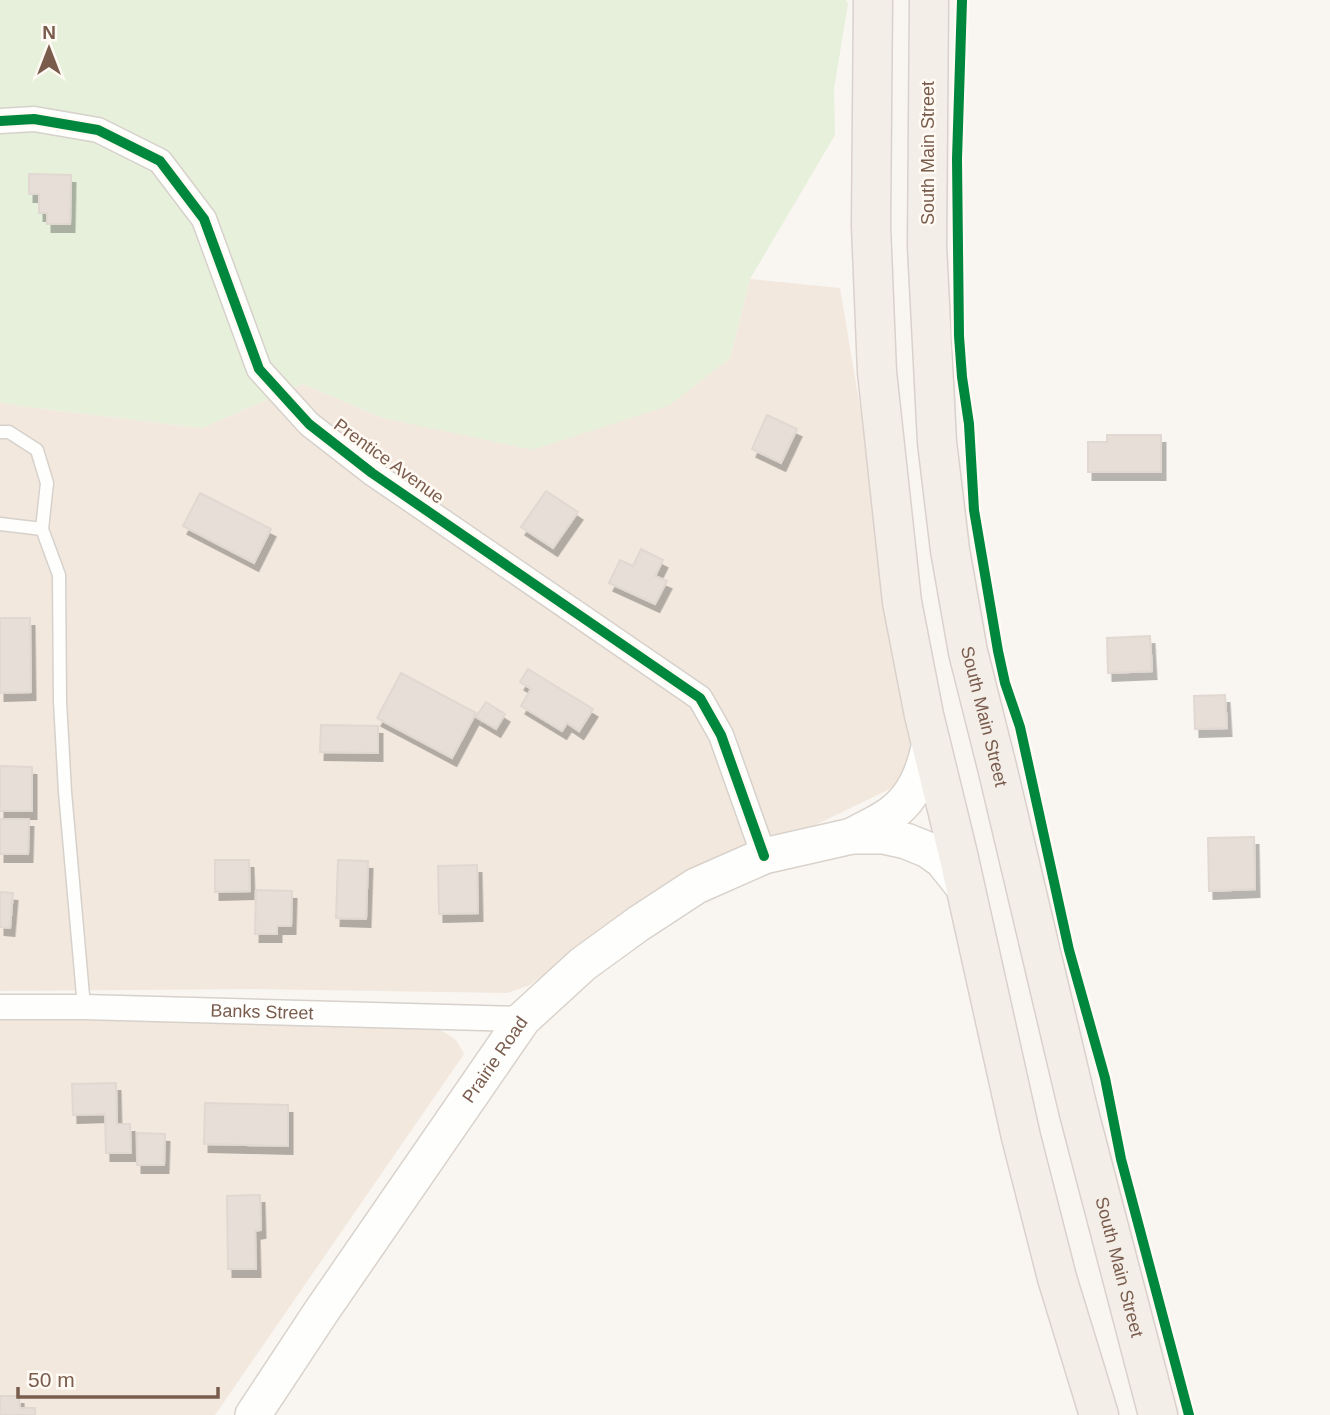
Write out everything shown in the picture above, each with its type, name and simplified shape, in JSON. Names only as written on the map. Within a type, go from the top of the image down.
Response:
[{"type":"main road","points":[[873,0],[871,226],[877,372],[902,602],[923,715],[966,890],[1027,1163],[1057,1278],[1099,1415]]},
{"type":"main road","name":"South Main Street","points":[[929,0],[927,246],[937,442],[950,550],[968,652],[1079,1113],[1158,1415]]},
{"type":"street","name":"Prentice Avenue","points":[[0,121],[34,119],[98,130],[160,161],[204,219],[259,369],[309,424],[372,473],[700,698],[721,735],[764,856]]},
{"type":"street","name":"Prairie Road","points":[[852,836],[891,814],[912,794],[926,764],[930,743]]},
{"type":"street","name":"Prairie Road","points":[[253,1415],[523,1019],[583,964],[696,886],[764,856],[852,836],[883,836],[928,850],[942,860],[966,890]]},
{"type":"street","name":"Banks Street","points":[[0,1007],[523,1019]]},
{"type":"lane","points":[[0,432],[9,432],[37,450],[47,482],[42,529],[59,575],[60,701],[65,792],[84,1007]]},
{"type":"lane","points":[[0,524],[42,529]]},
{"type":"shaded area","points":[[750,279],[840,288],[916,743],[904,782],[799,833],[643,901],[530,985],[507,993],[250,989],[0,991],[0,402],[202,428],[303,384],[383,418],[730,358]]},
{"type":"shaded area","points":[[0,1019],[309,1023],[439,1029],[456,1040],[464,1054],[215,1415],[0,1415]]},
{"type":"green space","points":[[0,0],[846,0],[848,4],[834,89],[835,135],[750,279],[730,358],[670,405],[533,450],[383,418],[303,384],[202,428],[0,402]]},
{"type":"building","points":[[29,174],[71,175],[70,224],[47,224],[47,213],[39,213],[39,194],[29,194]]},
{"type":"building","points":[[767,415],[797,429],[781,463],[752,449]]},
{"type":"building","points":[[1107,435],[1161,435],[1161,472],[1088,472],[1088,442],[1107,442]]},
{"type":"building","points":[[546,491],[578,512],[553,548],[521,527]]},
{"type":"building","points":[[200,493],[271,529],[254,563],[183,526]]},
{"type":"building","points":[[641,549],[663,560],[655,576],[667,581],[655,604],[609,583],[620,560],[633,566]]},
{"type":"building","points":[[0,618],[30,618],[31,692],[0,693]]},
{"type":"building","points":[[1150,636],[1152,671],[1108,673],[1107,638]]},
{"type":"building","points":[[528,669],[593,709],[579,731],[567,723],[562,731],[521,706],[531,689],[520,682]]},
{"type":"building","points":[[401,673],[476,713],[452,758],[377,718]]},
{"type":"building","points":[[1225,695],[1227,728],[1195,729],[1194,696]]},
{"type":"building","points":[[486,702],[505,714],[496,729],[476,717]]},
{"type":"building","points":[[321,725],[378,726],[378,753],[320,752]]},
{"type":"building","points":[[0,766],[32,767],[32,811],[0,811]]},
{"type":"building","points":[[0,819],[29,819],[28,854],[0,854]]},
{"type":"building","points":[[1254,837],[1255,889],[1209,891],[1208,838]]},
{"type":"building","points":[[215,860],[249,860],[250,891],[215,892]]},
{"type":"building","points":[[338,860],[368,861],[366,919],[336,918]]},
{"type":"building","points":[[477,865],[478,913],[439,914],[438,866]]},
{"type":"building","points":[[256,890],[292,891],[291,926],[277,926],[277,934],[255,934]]},
{"type":"building","points":[[0,892],[13,893],[10,928],[0,927]]},
{"type":"building","points":[[116,1083],[117,1124],[130,1124],[131,1153],[106,1153],[105,1114],[73,1115],[72,1084]]},
{"type":"building","points":[[205,1103],[288,1105],[288,1146],[204,1144]]},
{"type":"building","points":[[137,1133],[165,1134],[164,1165],[137,1165]]},
{"type":"building","points":[[260,1195],[261,1230],[255,1231],[256,1269],[228,1269],[227,1196]]},
{"type":"building","points":[[0,1396],[19,1396],[20,1408],[35,1408],[35,1415],[0,1415]]},
{"type":"cycle path","points":[[962,0],[957,159],[959,336],[969,424],[974,510],[1005,683],[1020,727],[1069,950],[1105,1078],[1121,1159],[1189,1415]]},
{"type":"cycle path","points":[[0,121],[34,119],[98,130],[160,161],[204,219],[259,369],[309,424],[372,473],[700,698],[721,735],[764,856]]}]
